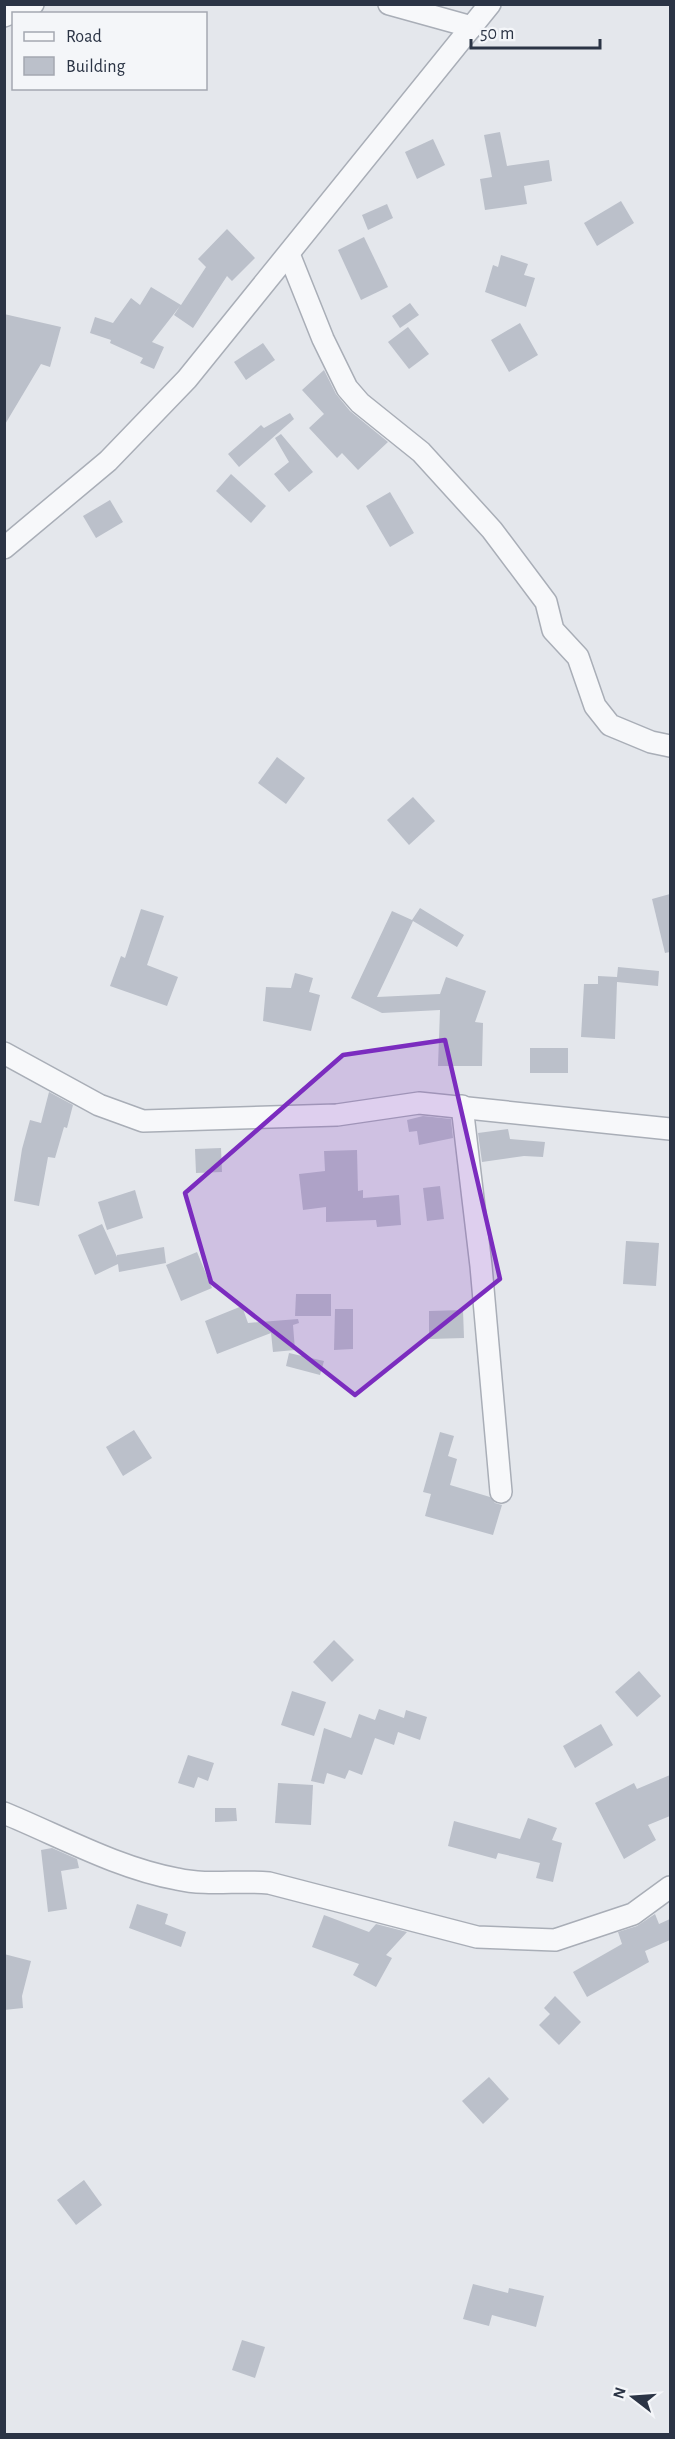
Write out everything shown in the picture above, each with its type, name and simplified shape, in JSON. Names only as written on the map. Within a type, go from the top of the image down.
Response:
[{"type":"street","points":[[14,12],[33,4]]},
{"type":"street","points":[[390,4],[472,27]]},
{"type":"street","points":[[4,548],[108,461],[187,379],[490,4]]},
{"type":"street","points":[[289,254],[322,339],[347,388],[360,403],[421,452],[492,530],[546,602],[553,630],[578,657],[595,706],[610,725],[651,742],[670,746]]},
{"type":"street","points":[[4,1053],[99,1105],[143,1121],[337,1115],[419,1103],[670,1129]]},
{"type":"street","points":[[462,1106],[481,1266],[501,1492]]},
{"type":"street","points":[[4,1813],[138,1869],[175,1879],[210,1884],[244,1880],[269,1883],[477,1937],[555,1940],[633,1914],[670,1887]]},
{"type":"highlighted area","points":[[445,1040],[500,1279],[355,1395],[211,1282],[185,1193],[343,1055]]},
{"type":"building","points":[[500,132],[507,166],[549,160],[552,181],[524,186],[527,204],[485,210],[480,179],[492,177],[484,135]]},
{"type":"building","points":[[433,139],[445,165],[417,179],[405,152]]},
{"type":"building","points":[[621,201],[634,223],[597,246],[584,223]]},
{"type":"building","points":[[387,204],[393,218],[368,230],[362,215]]},
{"type":"building","points":[[227,229],[255,258],[232,281],[227,276],[193,328],[174,315],[180,306],[152,342],[164,347],[154,369],[140,363],[143,358],[110,343],[111,340],[90,333],[95,317],[113,323],[131,298],[140,305],[151,287],[181,305],[206,267],[198,259]]},
{"type":"building","points":[[364,237],[388,287],[361,300],[338,250]]},
{"type":"building","points":[[501,255],[528,264],[524,275],[535,278],[526,307],[485,292],[493,265],[498,267]]},
{"type":"building","points":[[410,303],[419,315],[400,328],[392,316]]},
{"type":"building","points":[[4,314],[61,327],[50,367],[41,364],[4,426]]},
{"type":"building","points":[[520,323],[538,355],[509,372],[491,340]]},
{"type":"building","points":[[408,327],[429,354],[409,369],[388,342]]},
{"type":"building","points":[[263,343],[275,360],[246,380],[234,362]]},
{"type":"building","points":[[324,370],[336,394],[350,411],[388,442],[358,470],[342,453],[337,458],[309,428],[324,414],[302,390]]},
{"type":"building","points":[[290,413],[294,419],[239,467],[228,454],[261,425],[264,428]]},
{"type":"building","points":[[281,434],[313,472],[289,492],[274,474],[289,462],[275,438]]},
{"type":"building","points":[[231,474],[266,506],[251,523],[216,491]]},
{"type":"building","points":[[390,492],[414,533],[390,547],[366,506]]},
{"type":"building","points":[[110,500],[123,522],[96,538],[83,516]]},
{"type":"building","points":[[277,757],[305,778],[286,804],[258,783]]},
{"type":"building","points":[[413,797],[435,821],[409,845],[387,820]]},
{"type":"building","points":[[670,894],[670,952],[665,953],[652,899]]},
{"type":"building","points":[[420,908],[464,935],[457,947],[413,921],[377,997],[440,994],[446,977],[486,991],[475,1022],[483,1023],[482,1066],[438,1066],[440,1010],[382,1013],[351,998],[392,911],[412,920]]},
{"type":"building","points":[[141,909],[164,916],[147,965],[178,977],[167,1006],[110,986],[121,956],[125,958]]},
{"type":"building","points":[[618,967],[659,971],[658,986],[617,982],[615,1039],[581,1037],[584,984],[598,984],[598,976],[617,977]]},
{"type":"building","points":[[295,973],[313,978],[309,992],[320,995],[311,1031],[263,1021],[266,987],[291,988]]},
{"type":"building","points":[[530,1048],[568,1048],[568,1073],[530,1073]]},
{"type":"building","points":[[49,1092],[73,1105],[67,1128],[64,1127],[55,1158],[48,1157],[39,1206],[14,1201],[22,1149],[30,1120],[41,1123]]},
{"type":"building","points":[[423,1116],[451,1119],[453,1138],[419,1145],[417,1131],[409,1132],[407,1120]]},
{"type":"building","points":[[508,1129],[510,1139],[545,1142],[543,1157],[524,1156],[482,1162],[478,1133]]},
{"type":"building","points":[[221,1148],[222,1172],[196,1173],[195,1149]]},
{"type":"building","points":[[357,1150],[358,1191],[363,1190],[363,1198],[399,1195],[401,1225],[377,1227],[376,1220],[326,1222],[326,1207],[303,1210],[299,1174],[325,1171],[324,1151]]},
{"type":"building","points":[[440,1186],[444,1219],[427,1221],[423,1188]]},
{"type":"building","points":[[135,1190],[143,1218],[107,1230],[98,1202]]},
{"type":"building","points":[[102,1224],[117,1257],[117,1255],[164,1247],[166,1263],[119,1272],[118,1264],[95,1275],[78,1235]]},
{"type":"building","points":[[626,1241],[659,1243],[656,1286],[623,1284]]},
{"type":"building","points":[[197,1252],[212,1288],[181,1301],[166,1265]]},
{"type":"building","points":[[296,1294],[331,1294],[331,1316],[295,1316]]},
{"type":"building","points":[[242,1306],[248,1323],[298,1319],[299,1323],[293,1325],[295,1350],[273,1352],[271,1333],[217,1354],[205,1321]]},
{"type":"building","points":[[335,1309],[353,1309],[353,1349],[334,1350]]},
{"type":"building","points":[[463,1310],[464,1338],[429,1339],[429,1311]]},
{"type":"building","points":[[289,1353],[324,1361],[320,1375],[286,1366]]},
{"type":"building","points":[[134,1430],[152,1458],[123,1476],[106,1447]]},
{"type":"building","points":[[440,1432],[454,1436],[448,1456],[457,1459],[450,1485],[490,1497],[495,1503],[502,1505],[493,1535],[425,1516],[431,1494],[423,1492]]},
{"type":"building","points":[[334,1640],[354,1660],[332,1682],[313,1662]]},
{"type":"building","points":[[639,1671],[661,1696],[637,1717],[615,1692]]},
{"type":"building","points":[[292,1691],[326,1702],[314,1736],[281,1725]]},
{"type":"building","points":[[379,1709],[404,1718],[406,1710],[427,1717],[420,1740],[398,1732],[394,1745],[375,1738],[362,1775],[349,1770],[345,1779],[327,1773],[324,1784],[311,1781],[324,1728],[351,1738],[359,1714],[375,1720]]},
{"type":"building","points":[[601,1724],[613,1745],[575,1768],[563,1746]]},
{"type":"building","points":[[188,1755],[214,1763],[208,1781],[198,1777],[194,1788],[178,1783]]},
{"type":"building","points":[[670,1775],[670,1816],[648,1825],[656,1840],[624,1859],[595,1803],[634,1783],[637,1789]]},
{"type":"building","points":[[278,1783],[313,1785],[311,1825],[275,1823]]},
{"type":"building","points":[[215,1808],[236,1808],[237,1821],[215,1822]]},
{"type":"building","points":[[528,1818],[557,1828],[552,1840],[562,1843],[553,1882],[536,1878],[540,1863],[498,1853],[496,1859],[448,1846],[454,1821],[520,1839]]},
{"type":"building","points":[[52,1848],[77,1859],[79,1868],[61,1871],[67,1909],[48,1912],[41,1850]]},
{"type":"building","points":[[137,1904],[168,1914],[165,1924],[186,1932],[181,1947],[129,1928]]},
{"type":"building","points":[[655,1914],[659,1924],[670,1919],[670,1940],[645,1951],[649,1962],[587,1997],[573,1972],[622,1944],[618,1932],[637,1926]]},
{"type":"building","points":[[324,1915],[369,1932],[376,1924],[407,1932],[386,1955],[392,1958],[376,1987],[353,1975],[359,1964],[312,1947]]},
{"type":"building","points":[[4,1954],[31,1961],[22,1996],[23,2008],[4,2010]]},
{"type":"building","points":[[555,1996],[581,2022],[559,2045],[539,2025],[550,2014],[544,2008]]},
{"type":"building","points":[[489,2077],[509,2099],[483,2124],[462,2101]]},
{"type":"building","points":[[84,2180],[102,2205],[76,2225],[57,2200]]},
{"type":"building","points":[[473,2284],[508,2293],[509,2288],[544,2296],[536,2327],[492,2315],[489,2326],[463,2319]]},
{"type":"building","points":[[242,2340],[265,2347],[255,2378],[232,2370]]}]
